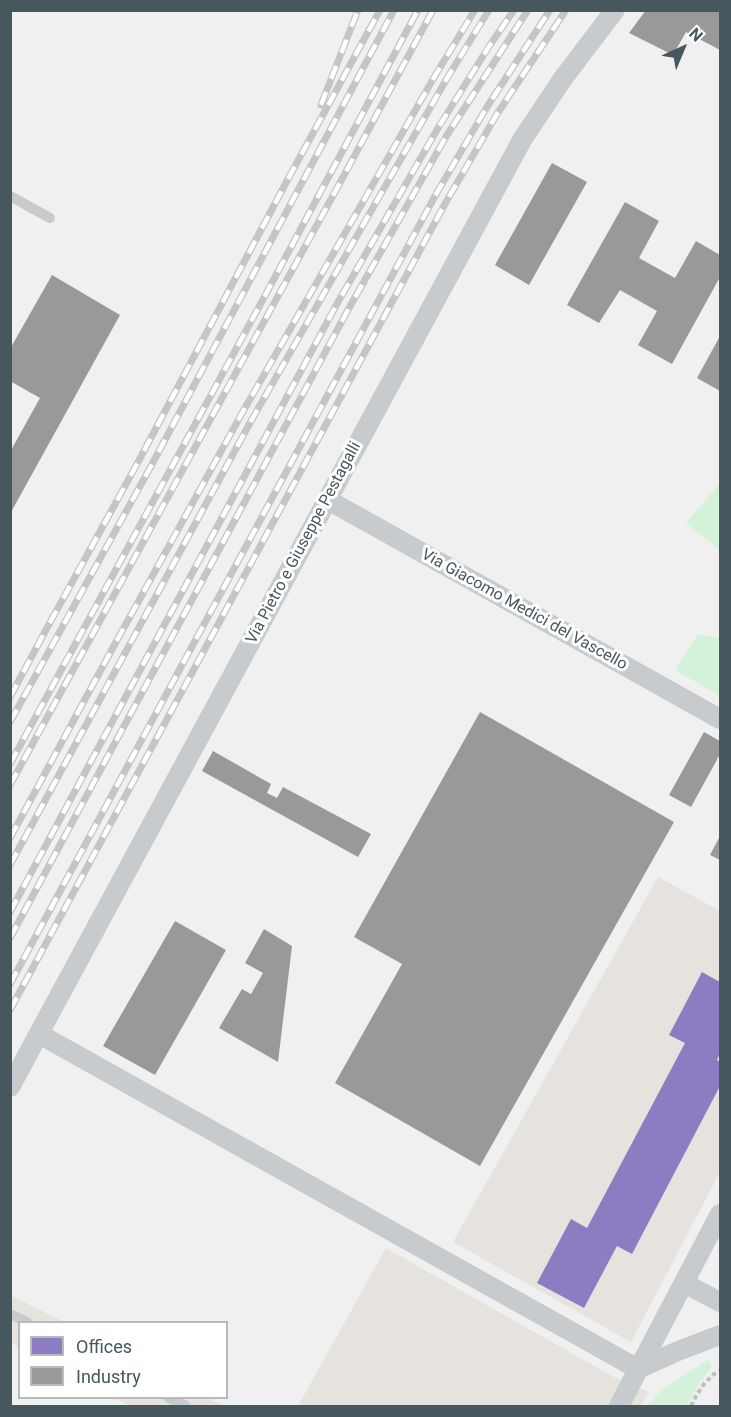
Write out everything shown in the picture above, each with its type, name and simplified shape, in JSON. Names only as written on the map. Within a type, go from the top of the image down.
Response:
[{"type":"street","name":"Via Pietro e Giuseppe Pestagalli","points":[[10,1087],[522,140],[564,77],[615,10]]},
{"type":"street","name":"Via Giacomo Medici del Vascello","points":[[328,500],[720,719]]},
{"type":"street","points":[[39,1034],[638,1369]]},
{"type":"street","points":[[619,1407],[720,1214]]},
{"type":"street","points":[[684,1283],[720,1302]]},
{"type":"street","points":[[638,1369],[720,1335]]},
{"type":"lane","points":[[10,196],[50,218]]},
{"type":"lane","points":[[171,1399],[186,1407]]},
{"type":"path","points":[[691,1407],[704,1384],[720,1371]]},
{"type":"shaded area","points":[[658,877],[720,911],[720,1172],[631,1342],[453,1242]]},
{"type":"shaded area","points":[[386,1248],[612,1376],[649,1392],[641,1406],[298,1406]]},
{"type":"shaded area","points":[[10,1295],[62,1321],[18,1321],[18,1346],[11,1343]]},
{"type":"shaded area","points":[[116,1399],[209,1399],[224,1406],[131,1406]]},
{"type":"green space","points":[[720,483],[720,550],[686,523]]},
{"type":"green space","points":[[698,634],[720,638],[720,696],[675,670]]},
{"type":"green space","points":[[708,1360],[712,1367],[698,1385],[687,1406],[647,1406],[663,1389]]},
{"type":"building: Offices","points":[[702,972],[720,982],[720,1053],[717,1060],[720,1062],[720,1086],[632,1254],[617,1246],[584,1308],[537,1283],[571,1219],[587,1228],[685,1043],[669,1035]]},
{"type":"building: Industry","points":[[646,10],[720,10],[720,50],[686,32],[673,55],[629,33]]},
{"type":"building: Industry","points":[[552,163],[587,182],[529,285],[495,265]]},
{"type":"building: Industry","points":[[625,202],[659,221],[639,258],[675,278],[696,241],[720,255],[720,277],[672,364],[638,345],[657,311],[620,290],[599,323],[567,305]]},
{"type":"building: Industry","points":[[52,275],[120,315],[10,514],[10,452],[40,398],[10,381],[10,349]]},
{"type":"building: Industry","points":[[720,336],[720,391],[697,378]]},
{"type":"building: Industry","points":[[480,712],[674,822],[480,1166],[335,1083],[402,964],[354,937]]},
{"type":"building: Industry","points":[[704,732],[720,741],[720,756],[691,807],[669,795]]},
{"type":"building: Industry","points":[[213,751],[271,784],[267,793],[277,798],[283,787],[371,834],[358,857],[202,771]]},
{"type":"building: Industry","points":[[720,836],[720,860],[710,855]]},
{"type":"building: Industry","points":[[175,921],[226,950],[155,1075],[103,1046]]},
{"type":"building: Industry","points":[[264,929],[292,946],[278,1062],[219,1028],[242,989],[251,994],[263,973],[245,963]]},
{"type":"railway","points":[[321,105],[358,10]]},
{"type":"railway","points":[[10,697],[380,10]]},
{"type":"railway","points":[[10,722],[150,468],[394,10]]},
{"type":"railway","points":[[10,764],[418,10]]},
{"type":"railway","points":[[10,785],[433,10]]},
{"type":"railway","points":[[10,838],[241,415],[475,10]]},
{"type":"railway","points":[[10,865],[251,421],[446,80],[489,10]]},
{"type":"railway","points":[[10,912],[338,302],[438,128],[514,10]]},
{"type":"railway","points":[[10,938],[349,308],[447,135],[528,10]]},
{"type":"railway","points":[[10,984],[435,196],[487,107],[550,10]]},
{"type":"railway","points":[[10,1010],[446,202],[497,114],[566,10]]}]
